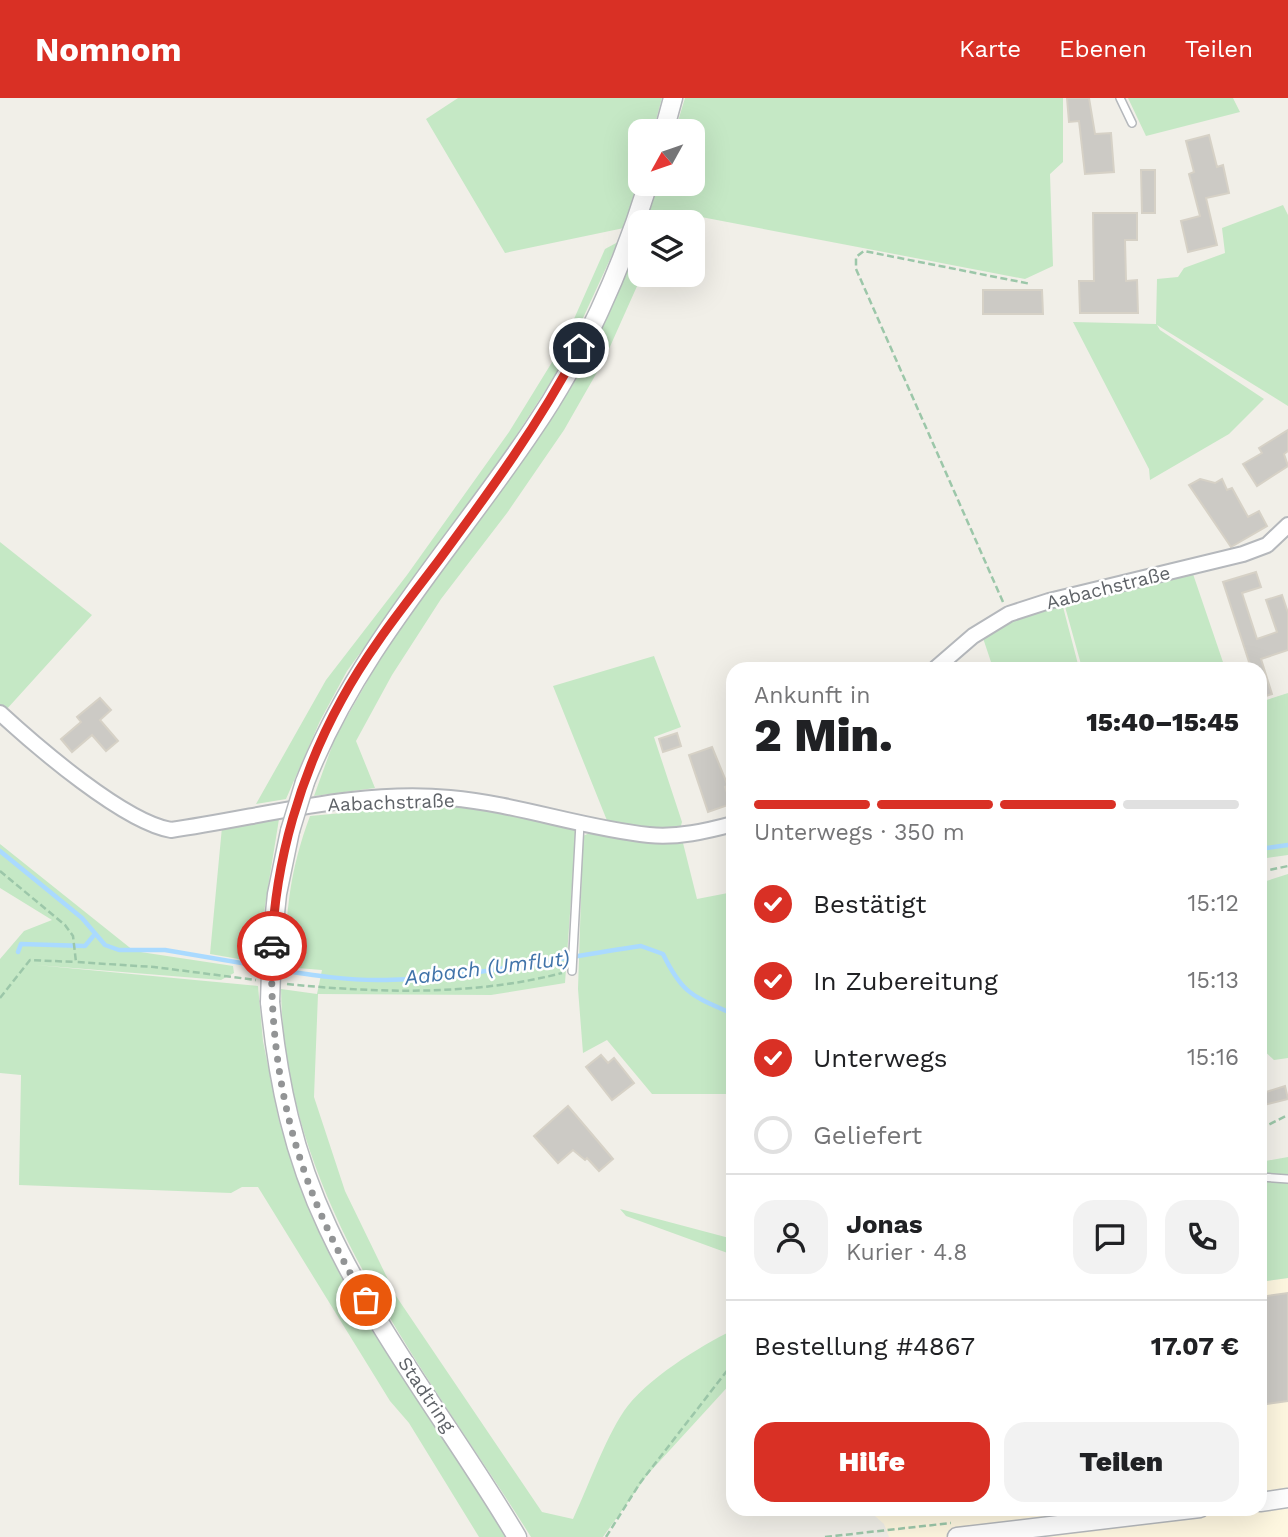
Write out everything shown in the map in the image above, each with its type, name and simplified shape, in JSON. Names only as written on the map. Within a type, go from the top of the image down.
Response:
[{"type":"street","points":[[667,119],[673,98]]},
{"type":"street","name":"Stadtring","points":[[517,1537],[355,1281],[327,1227],[288,1118],[277,1074],[270,1002],[272,942],[277,894],[290,831],[305,782],[342,698],[371,651],[535,427],[592,326],[643,196]]},
{"type":"street","name":"Aabachstraße","points":[[943,662],[973,636],[1009,614],[1049,601],[1243,554],[1267,545],[1288,525]]},
{"type":"street","name":"Aabachstraße","points":[[0,713],[77,776],[153,827],[171,830],[289,808],[405,798],[449,798],[480,802],[650,835],[680,834],[726,825]]},
{"type":"street","points":[[1267,1501],[1288,1498]]},
{"type":"street","points":[[957,1537],[1133,1516]]},
{"type":"lane","points":[[1120,98],[1132,124]]},
{"type":"lane","points":[[572,967],[580,822]]},
{"type":"lane","points":[[1267,1178],[1288,1180]]},
{"type":"path","points":[[1009,614],[856,269],[856,257],[864,251],[1031,284]]},
{"type":"path","points":[[1267,870],[1288,866]]},
{"type":"path","points":[[0,871],[65,925],[73,936],[76,962]]},
{"type":"path","points":[[0,998],[30,960],[154,967],[259,981]]},
{"type":"path","points":[[285,984],[381,991],[488,986],[572,967]]},
{"type":"path","points":[[1267,1126],[1288,1115]]},
{"type":"path","points":[[606,1537],[640,1483],[726,1372]]},
{"type":"shaded area","points":[[1288,1278],[1288,1537],[889,1537],[884,1524],[875,1516],[1267,1516],[1267,1281]]},
{"type":"green space","points":[[458,98],[662,98],[656,119],[628,119],[628,196],[633,196],[624,228],[505,253],[426,119]]},
{"type":"green space","points":[[685,98],[1063,98],[1063,162],[1050,174],[1053,266],[1025,279],[705,218],[705,210],[649,210],[655,196],[705,196],[705,119],[679,119]]},
{"type":"green space","points":[[1128,98],[1233,98],[1240,112],[1146,136]]},
{"type":"green space","points":[[1283,205],[1288,215],[1288,406],[1157,325],[1160,330],[1264,399],[1229,434],[1150,480],[1149,469],[1073,322],[1156,324],[1157,279],[1178,277],[1184,268],[1225,253],[1222,228]]},
{"type":"green space","points":[[618,242],[560,368],[497,465],[347,671],[320,721],[286,799],[256,804],[326,680],[407,575],[509,432],[562,346],[605,249]]},
{"type":"green space","points":[[628,262],[628,287],[637,287],[604,360],[564,430],[507,513],[441,599],[392,675],[356,741],[375,788],[314,796],[335,738],[394,634],[557,409],[596,335]]},
{"type":"green space","points":[[0,542],[92,615],[6,710],[0,705]]},
{"type":"green space","points":[[1193,574],[1223,662],[1080,662],[1064,603]]},
{"type":"green space","points":[[1062,603],[1077,662],[991,662],[982,635],[1022,614]]},
{"type":"green space","points":[[654,656],[681,727],[654,737],[682,822],[680,829],[660,830],[608,823],[553,686]]},
{"type":"green space","points":[[1288,693],[1288,855],[1267,858],[1267,700]]},
{"type":"green space","points":[[451,803],[576,830],[565,983],[491,995],[318,994],[314,1097],[345,1191],[396,1296],[542,1512],[573,1519],[610,1436],[633,1399],[674,1365],[726,1334],[726,1389],[648,1474],[603,1537],[531,1537],[406,1344],[367,1278],[333,1210],[306,1140],[288,1066],[281,989],[317,994],[322,970],[285,967],[290,890],[310,816]]},
{"type":"green space","points":[[279,819],[256,962],[210,954],[222,827]]},
{"type":"green space","points":[[596,830],[682,839],[697,899],[726,893],[726,1094],[652,1094],[607,1040],[583,1053],[578,989],[583,836]]},
{"type":"green space","points":[[0,844],[134,951],[233,966],[234,973],[221,980],[36,965],[258,986],[263,1041],[279,1121],[319,1224],[371,1329],[475,1481],[506,1537],[479,1537],[409,1423],[390,1401],[258,1187],[242,1187],[231,1193],[19,1185],[21,1075],[0,1073],[0,959],[24,931],[52,920],[0,888]]},
{"type":"green space","points":[[1288,874],[1288,1058],[1274,1060],[1267,1054],[1267,881]]},
{"type":"green space","points":[[1288,1157],[1288,1278],[1267,1281],[1267,1161]]},
{"type":"green space","points":[[620,1209],[726,1237],[726,1252],[626,1216]]},
{"type":"building","points":[[1067,98],[1089,98],[1095,134],[1111,133],[1114,172],[1085,174],[1079,121],[1069,122]]},
{"type":"building","points":[[1209,135],[1217,167],[1223,165],[1229,193],[1206,198],[1217,245],[1188,252],[1181,221],[1200,216],[1189,174],[1194,172],[1186,141]]},
{"type":"building","points":[[1141,170],[1155,170],[1155,213],[1142,213]]},
{"type":"building","points":[[1093,213],[1137,213],[1137,240],[1125,240],[1126,281],[1137,280],[1138,313],[1080,313],[1079,281],[1094,281]]},
{"type":"building","points":[[983,290],[1042,290],[1043,314],[983,314]]},
{"type":"building","points":[[1288,430],[1288,451],[1284,454],[1288,466],[1257,486],[1243,464],[1262,453],[1259,448]]},
{"type":"building","points":[[1200,479],[1215,483],[1222,479],[1227,490],[1232,488],[1248,517],[1259,511],[1267,526],[1231,547],[1189,485]]},
{"type":"building","points":[[1256,572],[1261,587],[1242,593],[1257,639],[1277,632],[1266,600],[1282,595],[1288,613],[1288,650],[1261,659],[1262,662],[1249,662],[1223,582]]},
{"type":"building","points":[[1267,678],[1272,694],[1267,696]]},
{"type":"building","points":[[100,698],[111,710],[100,720],[118,741],[106,751],[92,735],[72,752],[61,739],[81,722],[77,717]]},
{"type":"building","points":[[677,733],[681,746],[663,752],[659,739]]},
{"type":"building","points":[[712,747],[726,781],[726,806],[708,812],[689,755]]},
{"type":"building","points":[[601,1055],[608,1063],[614,1058],[634,1083],[612,1100],[586,1067]]},
{"type":"building","points":[[1285,1086],[1288,1099],[1267,1104],[1267,1092]]},
{"type":"building","points":[[568,1106],[613,1159],[599,1171],[587,1158],[585,1160],[573,1150],[558,1163],[534,1136]]},
{"type":"building","points":[[1288,1293],[1288,1401],[1267,1404],[1267,1296]]},
{"type":"waterway","name":"Aabach (Umflut)","points":[[1267,848],[1288,845]]},
{"type":"waterway","name":"Aabach (Umflut)","points":[[0,851],[82,918],[105,945],[119,950],[165,950],[265,967]]},
{"type":"waterway","points":[[18,952],[21,944],[85,946],[95,934]]},
{"type":"waterway","name":"Aabach (Umflut)","points":[[274,969],[358,980],[450,976],[641,946],[663,954],[670,968],[690,993],[726,1011]]},
{"type":"way so far","points":[[272,946],[270,1002],[277,1074],[288,1118],[303,1167],[327,1227],[366,1300]]},
{"type":"route","points":[[272,946],[277,894],[290,831],[320,743],[342,698],[371,651],[535,427],[579,348]]}]
